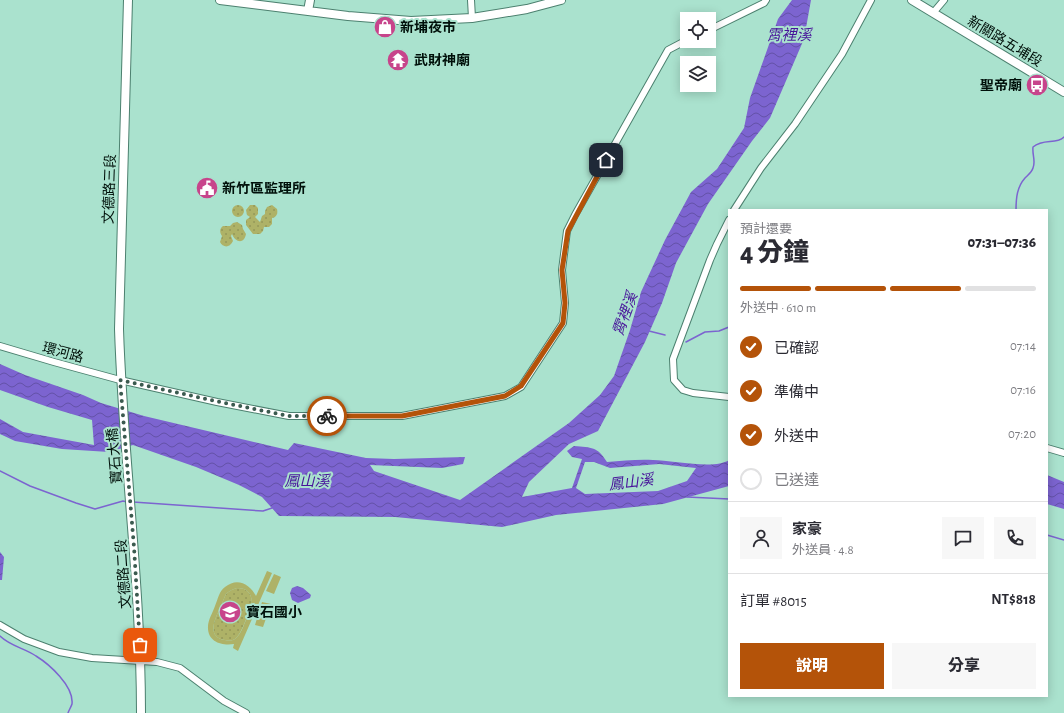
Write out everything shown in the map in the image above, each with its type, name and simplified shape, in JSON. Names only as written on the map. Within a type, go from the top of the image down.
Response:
[{"type":"main road","name":"文德路三段","points":[[120,380],[119,329],[128,0]]},
{"type":"main road","points":[[220,0],[392,21],[472,18],[527,9],[561,0]]},
{"type":"main road","points":[[308,11],[310,0]]},
{"type":"main road","name":"新關路五埔段","points":[[912,0],[1064,92]]},
{"type":"main road","name":"寶石大橋","points":[[120,380],[133,529]]},
{"type":"main road","name":"文德路二段","points":[[133,529],[140,660],[140,713]]},
{"type":"street","points":[[471,0],[472,18]]},
{"type":"street","points":[[716,27],[764,3],[766,0]]},
{"type":"street","points":[[735,209],[761,168],[795,124],[842,54],[871,0]]},
{"type":"street","points":[[933,13],[944,0]]},
{"type":"street","name":"環河路","points":[[0,346],[120,380],[289,416],[402,416],[505,396],[521,386],[563,323],[565,303],[563,265],[568,231],[575,215],[668,50],[680,44]]},
{"type":"street","points":[[728,222],[712,255],[673,359],[674,380],[683,390],[693,393],[728,397]]},
{"type":"street","points":[[1048,448],[1064,453]]},
{"type":"street","points":[[0,624],[24,639],[59,652],[92,658],[157,662],[180,668],[224,702],[246,713]]},
{"type":"green space","points":[[240,205],[243,206],[243,216],[236,217],[233,216],[232,209],[233,206]]},
{"type":"green space","points":[[250,205],[255,205],[258,208],[258,214],[255,217],[260,222],[267,207],[272,205],[277,209],[277,215],[272,218],[272,224],[269,227],[264,227],[260,234],[253,234],[246,225],[246,220],[250,217],[247,215],[246,210]]},
{"type":"green space","points":[[237,222],[242,225],[246,234],[245,237],[243,240],[239,241],[233,237],[232,234],[232,243],[228,246],[223,245],[220,242],[222,236],[220,232],[221,228],[223,226],[230,226]]},
{"type":"green space","points":[[267,571],[272,573],[238,651],[233,648],[234,644],[216,642],[210,636],[208,624],[219,595],[223,589],[234,582],[243,583],[250,588],[256,596]],"holes":[[[240,588],[249,593],[252,602],[239,635],[234,640],[228,641],[219,638],[216,635],[214,631],[214,622],[226,594],[234,589]]]},
{"type":"green space","points":[[274,574],[281,577],[274,594],[266,591]]},
{"type":"green space","points":[[237,588],[248,591],[252,602],[239,635],[234,640],[226,640],[219,638],[216,635],[214,631],[214,622],[226,594]]},
{"type":"green space","points":[[262,602],[271,604],[263,627],[255,625]]},
{"type":"water","name":"鳳山溪","points":[[792,0],[811,0],[804,39],[770,118],[708,204],[676,263],[662,303],[645,342],[598,431],[569,444],[529,482],[522,497],[572,488],[582,459],[572,457],[567,451],[574,446],[597,450],[607,462],[661,460],[692,464],[714,464],[728,460],[728,486],[663,504],[556,515],[502,527],[395,517],[279,516],[262,497],[239,485],[196,467],[133,445],[109,452],[62,449],[15,441],[0,434],[0,419],[23,432],[94,445],[92,420],[48,407],[0,390],[0,364],[25,375],[83,395],[101,403],[144,416],[288,450],[294,443],[366,458],[394,459],[465,457],[463,464],[442,468],[370,465],[374,471],[460,500],[569,423],[600,395],[614,376],[641,292],[665,240],[691,192],[717,169],[744,128],[750,98],[778,19]],"holes":[[[585,462],[594,462],[610,468],[659,464],[696,468],[687,481],[658,491],[585,494],[576,488]]]},
{"type":"water","points":[[1048,475],[1064,482],[1064,509],[1048,504]]},
{"type":"water","points":[[0,552],[4,557],[2,580],[0,580]]},
{"type":"water","points":[[297,586],[303,588],[311,595],[310,598],[298,603],[292,600],[290,593],[292,588]]},
{"type":"waterway","points":[[1016,209],[1017,197],[1022,181],[1032,171],[1034,165],[1033,147],[1037,144],[1057,141],[1064,137]]},
{"type":"waterway","points":[[686,342],[705,332],[719,331],[728,327]]},
{"type":"waterway","points":[[649,331],[665,335]]},
{"type":"waterway","points":[[0,471],[30,486],[95,509],[123,501],[127,502]]},
{"type":"waterway","points":[[687,497],[728,499]]},
{"type":"waterway","points":[[133,502],[263,511],[272,508]]},
{"type":"waterway","points":[[1048,535],[1064,540]]},
{"type":"waterway","points":[[0,636],[8,642],[36,656],[60,676],[72,697],[72,704],[68,713]]},
{"type":"way so far","points":[[140,645],[134,547],[120,380],[289,416],[327,416]]},
{"type":"place","name":"新埔夜市","points":[[385,27]]},
{"type":"place","name":"武財神廟","points":[[398,60]]},
{"type":"place","name":"聖帝廟","points":[[1037,85]]},
{"type":"place","name":"新竹區監理所","points":[[207,188]]},
{"type":"place","name":"寶石國小","points":[[230,612]]},
{"type":"route","points":[[327,416],[402,416],[505,396],[521,386],[563,323],[565,303],[562,270],[568,231],[575,215],[606,160]]},
{"type":"water label","name":"霄裡溪","points":[[789,35]]},
{"type":"water label","name":"霄裡溪","points":[[625,314]]}]
